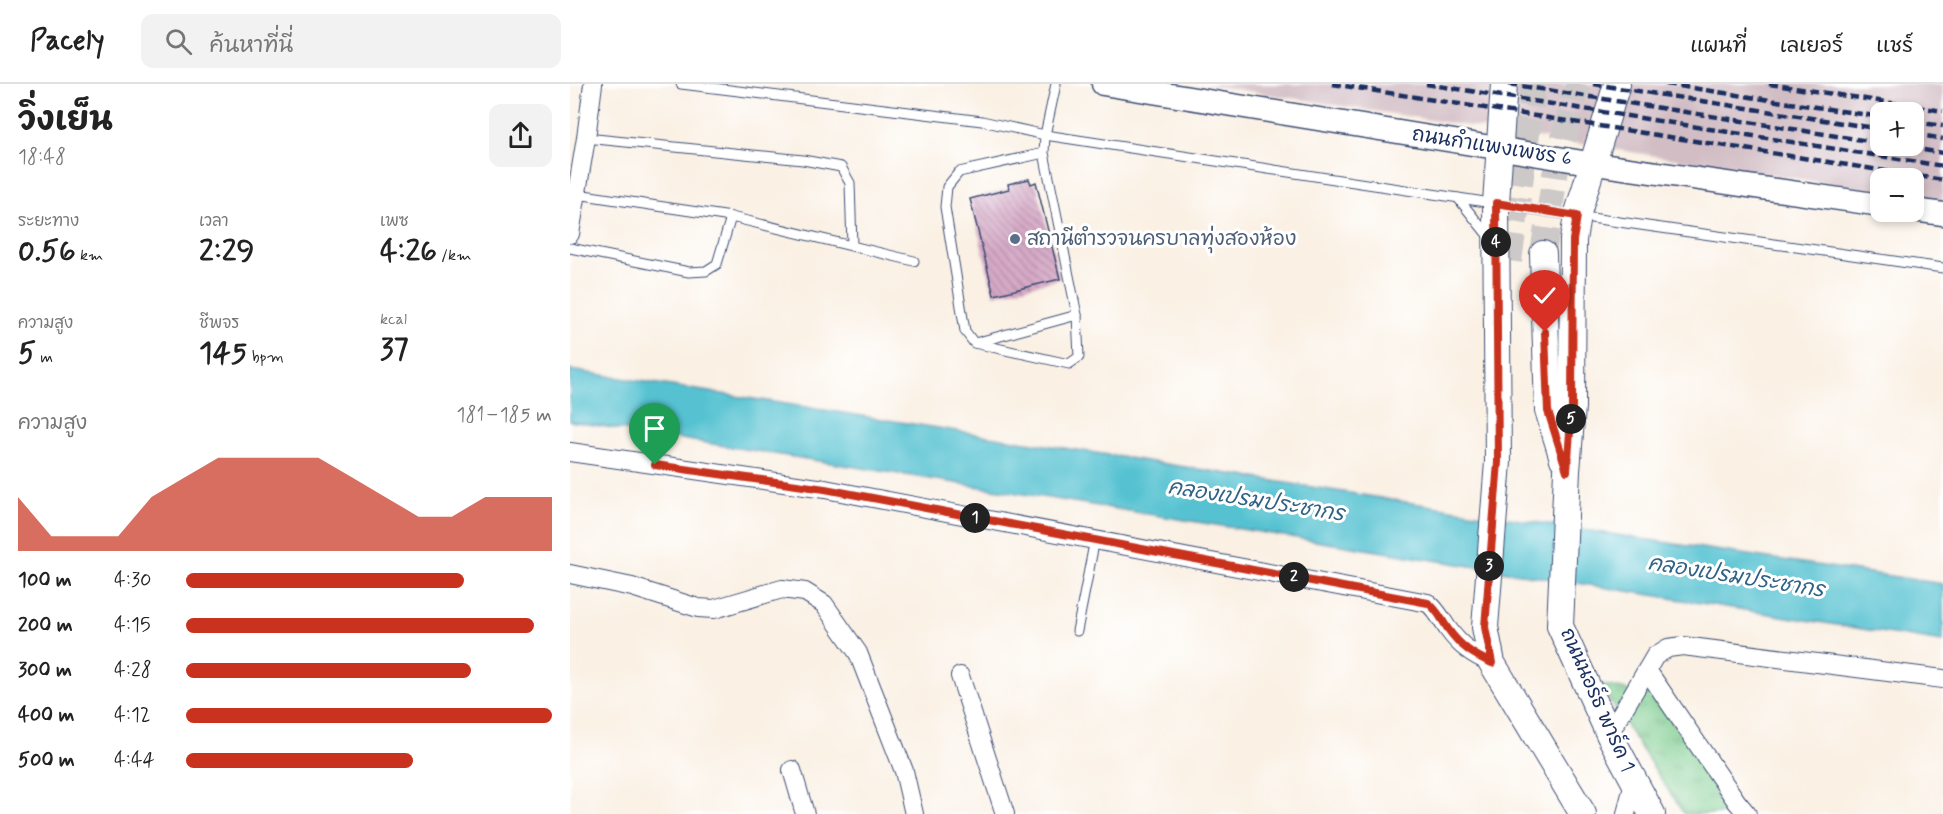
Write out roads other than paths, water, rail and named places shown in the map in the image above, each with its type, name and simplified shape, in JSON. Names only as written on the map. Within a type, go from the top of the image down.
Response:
[{"type":"main road","points":[[1504,84],[1496,203],[1502,253],[1503,406],[1485,627],[1492,663],[1583,814]]},
{"type":"main road","name":"ถนนนอร์ธ พาร์ค 1","points":[[1617,84],[1577,216],[1573,240],[1572,407],[1560,626],[1609,734],[1652,814]]},
{"type":"main road","points":[[1543,254],[1548,411],[1567,471]]},
{"type":"street","points":[[570,234],[593,84]]},
{"type":"street","name":"ถนนกำแพงเพชร 6","points":[[1103,84],[1594,164],[1870,203]]},
{"type":"street","points":[[1924,211],[1943,214]]},
{"type":"street","points":[[570,452],[825,489],[1428,603],[1437,610],[1446,627],[1461,646],[1492,663]]},
{"type":"street","points":[[570,574],[632,587],[698,608],[714,609],[782,589],[805,592],[824,604],[858,653],[904,771],[914,814]]},
{"type":"street","points":[[1609,734],[1655,656],[1668,648],[1683,645],[1943,679]]},
{"type":"street","points":[[1647,670],[1737,802],[1748,814]]},
{"type":"street","points":[[960,676],[1005,814]]},
{"type":"street","points":[[792,770],[805,814]]},
{"type":"street","points":[[1626,814],[1634,782]]},
{"type":"lane","points":[[681,84],[982,121],[1045,135],[1577,216],[1943,268]]},
{"type":"lane","points":[[1044,153],[959,172],[947,187],[945,207],[965,331],[974,343],[1069,364],[1079,357],[1077,315],[1044,153],[1045,135],[1056,84]]},
{"type":"lane","points":[[586,138],[803,160],[840,167],[850,183],[852,246]]},
{"type":"lane","points":[[577,194],[731,217],[914,261]]},
{"type":"lane","points":[[1458,198],[1502,253]]},
{"type":"lane","points":[[570,248],[689,272],[706,271],[717,264],[731,217]]},
{"type":"lane","points":[[974,343],[1077,315]]},
{"type":"lane","points":[[1077,631],[1095,539]]},
{"type":"water","name":"คลองเปรมประชากร","points":[[570,370],[1629,537],[1943,584],[1943,642],[570,421]]},
{"type":"tunnel","points":[[1509,261],[1532,98],[1531,84]]},
{"type":"tunnel","points":[[1543,254],[1555,175],[1573,99],[1580,84]]},
{"type":"railway","points":[[1332,84],[1943,180]]},
{"type":"railway","points":[[1426,84],[1943,166]]},
{"type":"railway","points":[[1509,84],[1870,141]]},
{"type":"railway","points":[[1593,84],[1870,127]]},
{"type":"railway","points":[[1666,84],[1870,115]]},
{"type":"railway","points":[[1769,84],[1943,111]]},
{"type":"railway","points":[[1924,123],[1943,126]]},
{"type":"railway","points":[[1924,136],[1943,139]]},
{"type":"railway","points":[[1924,150],[1943,153]]},
{"type":"place","name":"สถานีตำรวจนครบาลทุ่งสองห้อง","points":[[1015,239]]}]
